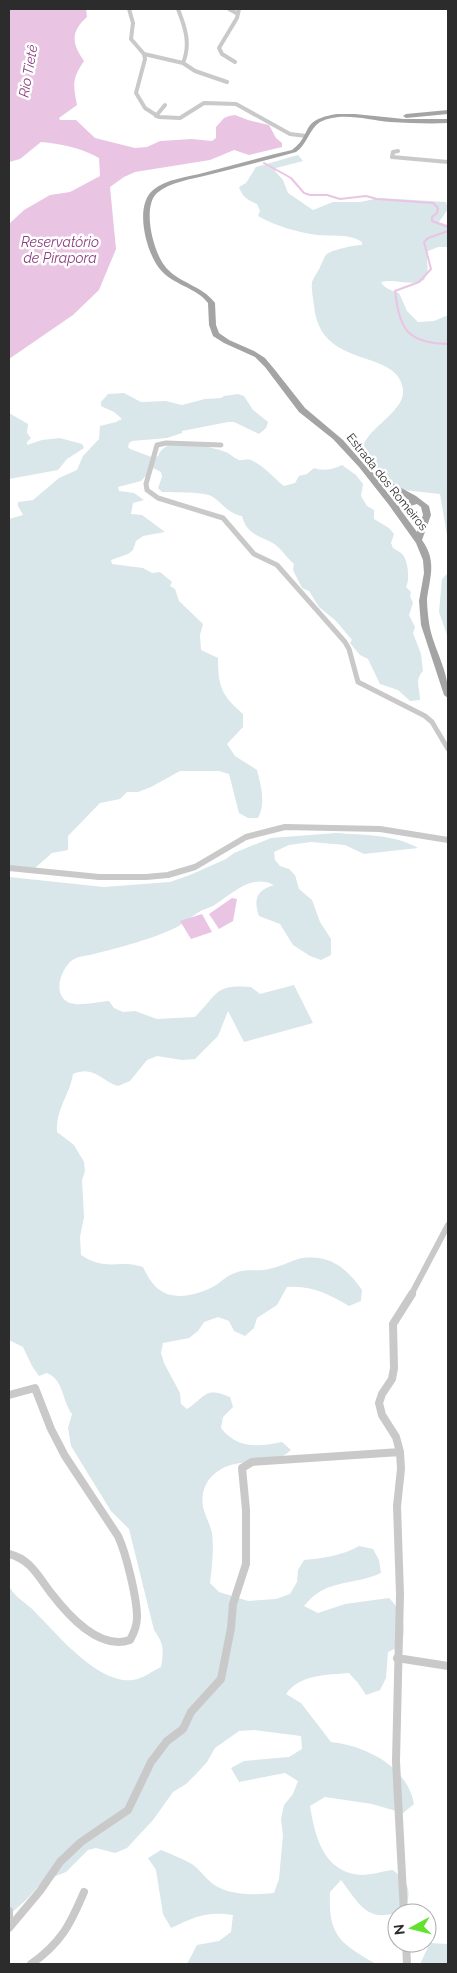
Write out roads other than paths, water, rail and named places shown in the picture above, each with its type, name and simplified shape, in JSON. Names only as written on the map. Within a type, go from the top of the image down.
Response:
[{"type":"main road","name":"Estrada dos Romeiros","points":[[375,118],[447,112]]},
{"type":"main road","points":[[447,112],[429,116],[428,118],[448,121]]},
{"type":"main road","name":"Estrada dos Romeiros","points":[[448,121],[349,116],[328,118],[314,123],[301,146],[289,153],[179,181],[154,192],[149,200],[146,217],[147,226],[161,267],[178,281],[200,292],[211,302],[214,307],[212,325],[216,334],[262,359],[302,410],[340,442],[365,470],[418,539],[424,552],[428,573],[423,601],[426,625],[448,695]]},
{"type":"main road","points":[[365,470],[425,506],[427,515],[418,539]]},
{"type":"main road","points":[[393,507],[410,506],[413,498]]},
{"type":"street","points":[[129,9],[133,23],[132,39],[144,54],[145,59],[136,93],[145,108],[156,116],[175,118],[184,116],[201,104],[236,104],[290,134],[306,136]]},
{"type":"street","points":[[178,9],[187,40],[187,56],[183,63]]},
{"type":"street","points":[[229,9],[238,14]]},
{"type":"street","points":[[235,62],[222,54],[219,48],[239,9]]},
{"type":"street","points":[[144,54],[183,63],[200,73],[227,82]]},
{"type":"street","points":[[156,116],[165,105]]},
{"type":"street","points":[[398,151],[393,152],[392,157],[448,162]]},
{"type":"street","points":[[220,445],[166,443],[157,445],[146,484],[147,490],[158,498],[214,515],[232,525],[254,554],[277,564],[326,618],[349,649],[358,682],[425,716],[432,722],[448,749]]},
{"type":"street","points":[[9,868],[128,877],[174,873],[207,861],[241,839],[270,829],[285,827],[380,829],[448,840]]},
{"type":"street","points":[[403,1903],[396,1761],[400,1594],[397,1506],[401,1469],[400,1452],[396,1437],[382,1415],[379,1403],[382,1394],[392,1379],[394,1368],[393,1324],[419,1283],[448,1226]]},
{"type":"street","points":[[9,1393],[35,1388],[51,1429],[65,1456],[118,1536],[125,1550],[137,1617],[135,1631],[130,1640],[119,1644],[102,1639],[80,1624],[52,1594],[34,1569],[23,1559],[9,1554]]},
{"type":"street","points":[[9,1928],[40,1891],[60,1862],[81,1842],[128,1810],[151,1762],[167,1741],[183,1729],[191,1712],[221,1678],[231,1628],[233,1604],[246,1564],[246,1510],[242,1468],[252,1462],[400,1452]]},
{"type":"street","points":[[397,1658],[448,1666]]},
{"type":"street","points":[[31,1964],[48,1953],[67,1932],[84,1892]]},
{"type":"street","points":[[9,1910],[9,1916]]},
{"type":"water","name":"Reservatório de Pirapora","points":[[9,9],[86,9],[87,17],[81,22],[75,33],[75,44],[84,61],[77,72],[74,82],[77,105],[59,118],[60,120],[76,120],[95,138],[135,148],[147,147],[160,141],[192,139],[212,141],[216,138],[216,127],[224,118],[235,115],[269,125],[276,138],[282,143],[282,147],[249,155],[234,150],[210,160],[135,172],[110,187],[116,249],[99,290],[73,315],[9,359],[9,224],[24,210],[50,195],[70,192],[100,176],[99,158],[78,149],[56,144],[41,142],[20,159],[9,162]]},
{"type":"water","points":[[232,898],[237,899],[233,921],[219,929],[209,914]]},
{"type":"water","points":[[202,914],[212,932],[191,939],[180,921]]},
{"type":"waterway","points":[[264,163],[291,178],[304,193],[310,195],[327,195],[340,199],[366,196],[377,199],[433,203],[438,208],[437,213],[432,217],[432,221],[448,227]]},
{"type":"waterway","points":[[448,231],[428,238],[424,242],[431,269],[419,282],[395,291],[400,316],[408,332],[423,341],[448,344]]},
{"type":"water label","name":"Rio Tietê","points":[[28,71]]}]
